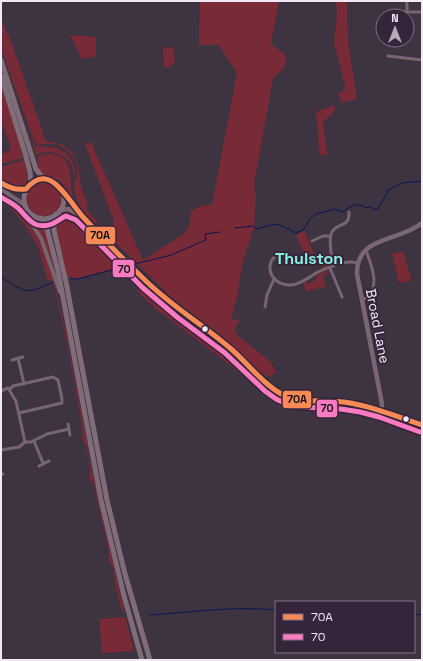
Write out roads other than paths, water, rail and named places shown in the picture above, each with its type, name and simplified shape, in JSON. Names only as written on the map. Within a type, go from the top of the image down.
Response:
[{"type":"highway","points":[[1,60],[28,151],[31,183]]},
{"type":"highway","points":[[1,76],[36,169],[43,178],[56,183],[62,190],[64,200],[54,221],[54,230],[66,282],[94,438],[107,500],[125,574],[150,660]]},
{"type":"highway","points":[[43,178],[35,180],[26,189],[24,197],[25,205],[29,213],[41,218],[49,218],[58,212]]},
{"type":"highway","points":[[41,218],[51,240],[101,500],[124,596],[142,660]]},
{"type":"main road","points":[[62,190],[83,217],[148,283],[181,311],[230,348],[277,391],[295,399],[349,403],[381,410],[422,425]]},
{"type":"main road","points":[[58,212],[69,209],[83,217]]},
{"type":"main road","points":[[358,263],[362,253],[369,246],[410,231],[422,223]]},
{"type":"main road","name":"Broad Lane","points":[[358,263],[357,274],[382,404],[381,410]]},
{"type":"main road","name":"Broad Lane","points":[[375,409],[379,393]]},
{"type":"street","points":[[388,56],[422,60]]},
{"type":"street","points":[[1,183],[16,190],[26,189]]},
{"type":"street","points":[[1,190],[25,205]]},
{"type":"street","points":[[6,192],[22,210],[40,238],[64,302]]},
{"type":"street","points":[[342,297],[332,267],[331,236],[334,230],[348,221],[350,218],[349,212]]},
{"type":"street","points":[[312,241],[323,236],[331,236]]},
{"type":"street","points":[[273,252],[275,256]]},
{"type":"street","points":[[362,300],[370,297],[373,288],[373,272],[367,253]]},
{"type":"street","points":[[280,254],[275,256],[270,267],[272,276],[274,280],[279,283],[292,285],[300,283],[316,274],[347,262],[358,263]]},
{"type":"street","points":[[265,308],[267,295],[274,280]]},
{"type":"street","points":[[12,360],[23,357]]},
{"type":"street","points":[[18,358],[24,384]]},
{"type":"street","points":[[10,390],[14,386],[56,378],[58,380],[62,401],[60,404],[19,413]]},
{"type":"street","points":[[1,391],[6,388],[10,390],[16,401],[25,442]]},
{"type":"street","points":[[68,424],[70,435]]},
{"type":"street","points":[[1,450],[19,446],[25,442],[34,441],[47,434],[69,429]]},
{"type":"street","points":[[34,441],[44,463]]},
{"type":"street","points":[[39,466],[49,461]]},
{"type":"waterway","points":[[301,231],[316,214],[335,209],[343,212],[357,205],[365,208],[370,207],[376,210],[378,209],[388,190],[402,183],[422,181]]},
{"type":"waterway","points":[[235,228],[253,226],[256,229],[280,225],[296,233],[300,231]]},
{"type":"waterway","points":[[135,264],[171,255],[206,240],[205,234],[220,232]]},
{"type":"waterway","points":[[71,279],[78,279],[126,266]]},
{"type":"waterway","points":[[1,276],[20,289],[29,291],[52,283]]},
{"type":"waterway","points":[[150,615],[229,609],[275,610]]},
{"type":"waterway","points":[[415,615],[422,614]]},
{"type":"district","name":"Thulston","points":[[309,258]]}]
